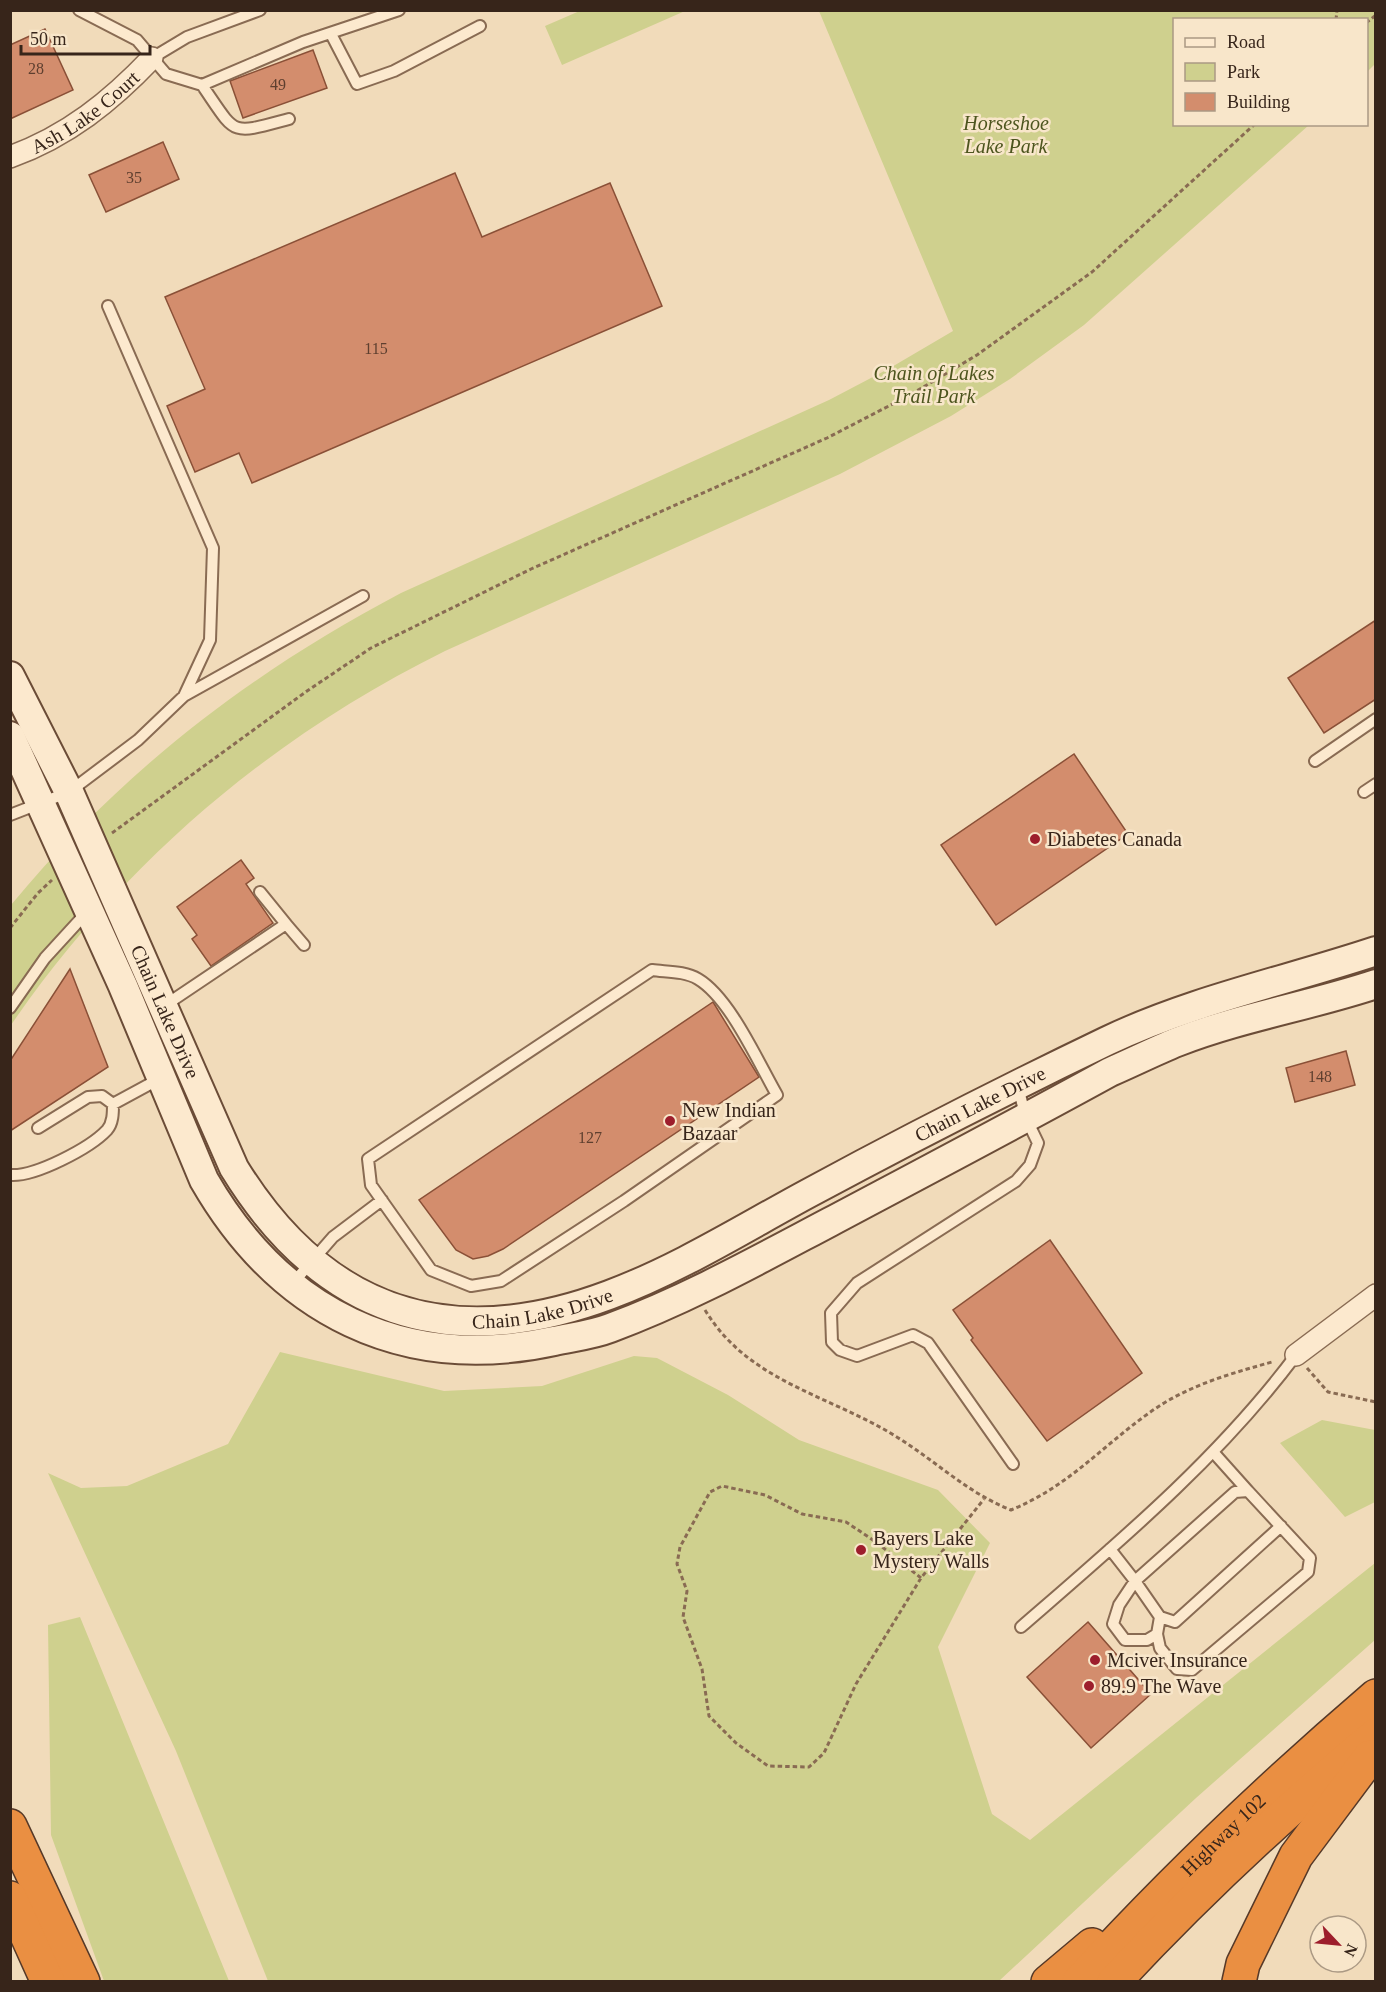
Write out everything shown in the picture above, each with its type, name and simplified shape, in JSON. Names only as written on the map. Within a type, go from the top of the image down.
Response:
[{"type":"highway","name":"Highway 102","points":[[1079,1982],[1143,1912],[1280,1778],[1376,1696]]},
{"type":"highway","name":"Highway 102","points":[[1114,1982],[1177,1916],[1326,1777],[1376,1736]]},
{"type":"highway","points":[[1239,1982],[1243,1964],[1296,1856],[1376,1749]]},
{"type":"highway","points":[[15,1837],[83,1982]]},
{"type":"highway","points":[[15,1837],[96,1982]]},
{"type":"highway","points":[[1048,1982],[1203,1855]]},
{"type":"highway","points":[[10,1899],[46,1978]]},
{"type":"street","name":"Ash Lake Court","points":[[10,157],[50,140],[92,114],[119,92],[153,57]]},
{"type":"street","name":"Chain Lake Drive","points":[[10,676],[94,846],[101,902],[135,978],[161,1078],[204,1180],[220,1208],[243,1238],[291,1286],[347,1323],[381,1336],[447,1349],[516,1349],[607,1329],[695,1293],[1110,1072],[1178,1042],[1376,984]]},
{"type":"street","name":"Chain Lake Drive","points":[[10,736],[68,865],[101,902]]},
{"type":"street","name":"Chain Lake Drive","points":[[135,978],[164,1006],[234,1167],[256,1204],[310,1262],[347,1288],[380,1304],[418,1315],[495,1321],[572,1308],[648,1279],[1109,1040],[1189,1007],[1376,951]]},
{"type":"street","points":[[1296,1355],[1376,1295]]},
{"type":"lane","points":[[79,10],[137,40],[166,74],[202,85],[227,122],[235,128],[244,131],[289,119]]},
{"type":"lane","points":[[153,57],[187,37],[260,10]]},
{"type":"lane","points":[[202,85],[303,42],[399,10]]},
{"type":"lane","points":[[331,34],[357,84],[394,71],[480,26]]},
{"type":"lane","points":[[108,306],[213,548],[210,640],[184,696]]},
{"type":"lane","points":[[10,815],[69,792],[138,740],[184,696],[363,596]]},
{"type":"lane","points":[[1315,761],[1376,720]]},
{"type":"lane","points":[[1364,792],[1376,784]]},
{"type":"lane","points":[[260,892],[304,945]]},
{"type":"lane","points":[[10,1008],[45,958],[101,902]]},
{"type":"lane","points":[[164,1006],[286,924]]},
{"type":"lane","points":[[652,970],[682,973],[698,979],[727,1007],[777,1095],[624,1201],[501,1281],[471,1286],[430,1270],[382,1200],[371,1185],[368,1159],[652,970]]},
{"type":"lane","points":[[113,1104],[161,1078]]},
{"type":"lane","points":[[1012,1464],[928,1343],[919,1336],[913,1335],[856,1356],[840,1350],[832,1342],[830,1326],[831,1313],[857,1283],[1016,1181],[1030,1165],[1038,1143],[1026,1118],[1018,1086]]},
{"type":"lane","points":[[38,1128],[88,1097],[102,1096],[113,1104]]},
{"type":"lane","points":[[10,1175],[36,1172],[90,1144],[108,1129],[113,1118],[113,1104]]},
{"type":"lane","points":[[291,1286],[333,1238],[382,1200]]},
{"type":"lane","points":[[1021,1627],[1214,1453],[1267,1394],[1296,1355]]},
{"type":"lane","points":[[1160,1617],[1157,1634],[1160,1648],[1177,1669],[1192,1670],[1308,1572],[1310,1558],[1214,1453]]},
{"type":"lane","points":[[1157,1634],[1147,1640],[1125,1640],[1113,1624],[1119,1605],[1135,1581],[1235,1492],[1248,1491]]},
{"type":"lane","points":[[1110,1549],[1160,1617],[1175,1622],[1281,1526]]},
{"type":"path","points":[[94,846],[307,691],[371,648],[531,568],[827,438],[910,395],[977,355],[1092,272],[1253,126]]},
{"type":"path","points":[[10,928],[38,893],[68,865]]},
{"type":"path","points":[[1296,1355],[1328,1392],[1376,1402]]},
{"type":"path","points":[[921,1578],[876,1542],[846,1522],[802,1514],[765,1495],[722,1486],[710,1492],[680,1547],[677,1564],[687,1591],[683,1617],[702,1669],[709,1716],[736,1743],[768,1766],[809,1767],[824,1753],[856,1684],[921,1578],[984,1499]]},
{"type":"green space","points":[[582,10],[685,11],[562,65],[545,26]]},
{"type":"green space","points":[[819,11],[1375,11],[1375,64],[1368,71],[1368,18],[1173,18],[1173,126],[1308,126],[1084,325],[1010,379],[951,416],[840,474],[445,651],[380,685],[319,724],[260,765],[204,810],[151,859],[101,911],[54,966],[11,1025],[11,905],[53,856],[97,811],[190,729],[240,692],[291,657],[401,593],[829,400],[953,331]]},
{"type":"green space","points":[[280,1352],[444,1391],[542,1386],[634,1356],[657,1358],[728,1395],[799,1440],[938,1490],[990,1543],[938,1647],[992,1814],[1030,1840],[1375,1563],[1375,1640],[1196,1798],[999,1981],[268,1981],[176,1751],[48,1473],[81,1488],[127,1486],[228,1444]]},
{"type":"green space","points":[[1322,1420],[1375,1430],[1375,1502],[1345,1517],[1280,1443]]},
{"type":"green space","points":[[80,1617],[229,1981],[104,1981],[51,1835],[48,1625]]},
{"type":"building","points":[[45,29],[73,90],[10,119],[10,45]]},
{"type":"building","points":[[313,50],[327,88],[243,118],[230,81]]},
{"type":"building","points":[[163,142],[179,179],[106,212],[89,175]]},
{"type":"building","points":[[455,173],[482,237],[610,183],[662,306],[252,483],[239,453],[195,472],[167,406],[205,389],[165,297]]},
{"type":"building","points":[[1376,620],[1376,699],[1324,733],[1288,678]]},
{"type":"building","name":"Diabetes Canada","points":[[1074,754],[1128,834],[996,925],[941,845]]},
{"type":"building","points":[[241,860],[254,878],[246,884],[273,923],[211,966],[192,939],[197,935],[177,907]]},
{"type":"building","points":[[70,969],[108,1067],[10,1131],[10,1061]]},
{"type":"building","points":[[713,1002],[759,1077],[503,1249],[488,1256],[473,1259],[456,1250],[419,1200]]},
{"type":"building","points":[[1346,1051],[1355,1085],[1295,1102],[1286,1068]]},
{"type":"building","points":[[1050,1240],[1142,1373],[1047,1441],[971,1340],[973,1338],[953,1310]]},
{"type":"building","name":"89.9 The Wave","points":[[1088,1622],[1151,1694],[1091,1748],[1027,1677]]},
{"type":"place","name":"Diabetes Canada","points":[[1035,839]]},
{"type":"place","name":"New Indian Bazaar","points":[[670,1121]]},
{"type":"place","name":"Bayers Lake Mystery Walls","points":[[861,1550]]},
{"type":"place","name":"Mciver Insurance","points":[[1095,1660]]},
{"type":"place","name":"89.9 The Wave","points":[[1089,1686]]},
{"type":"park label","name":"Horseshoe Lake Park","points":[[1006,134]]},
{"type":"park label","name":"Chain of Lakes Trail Park","points":[[934,384]]}]
